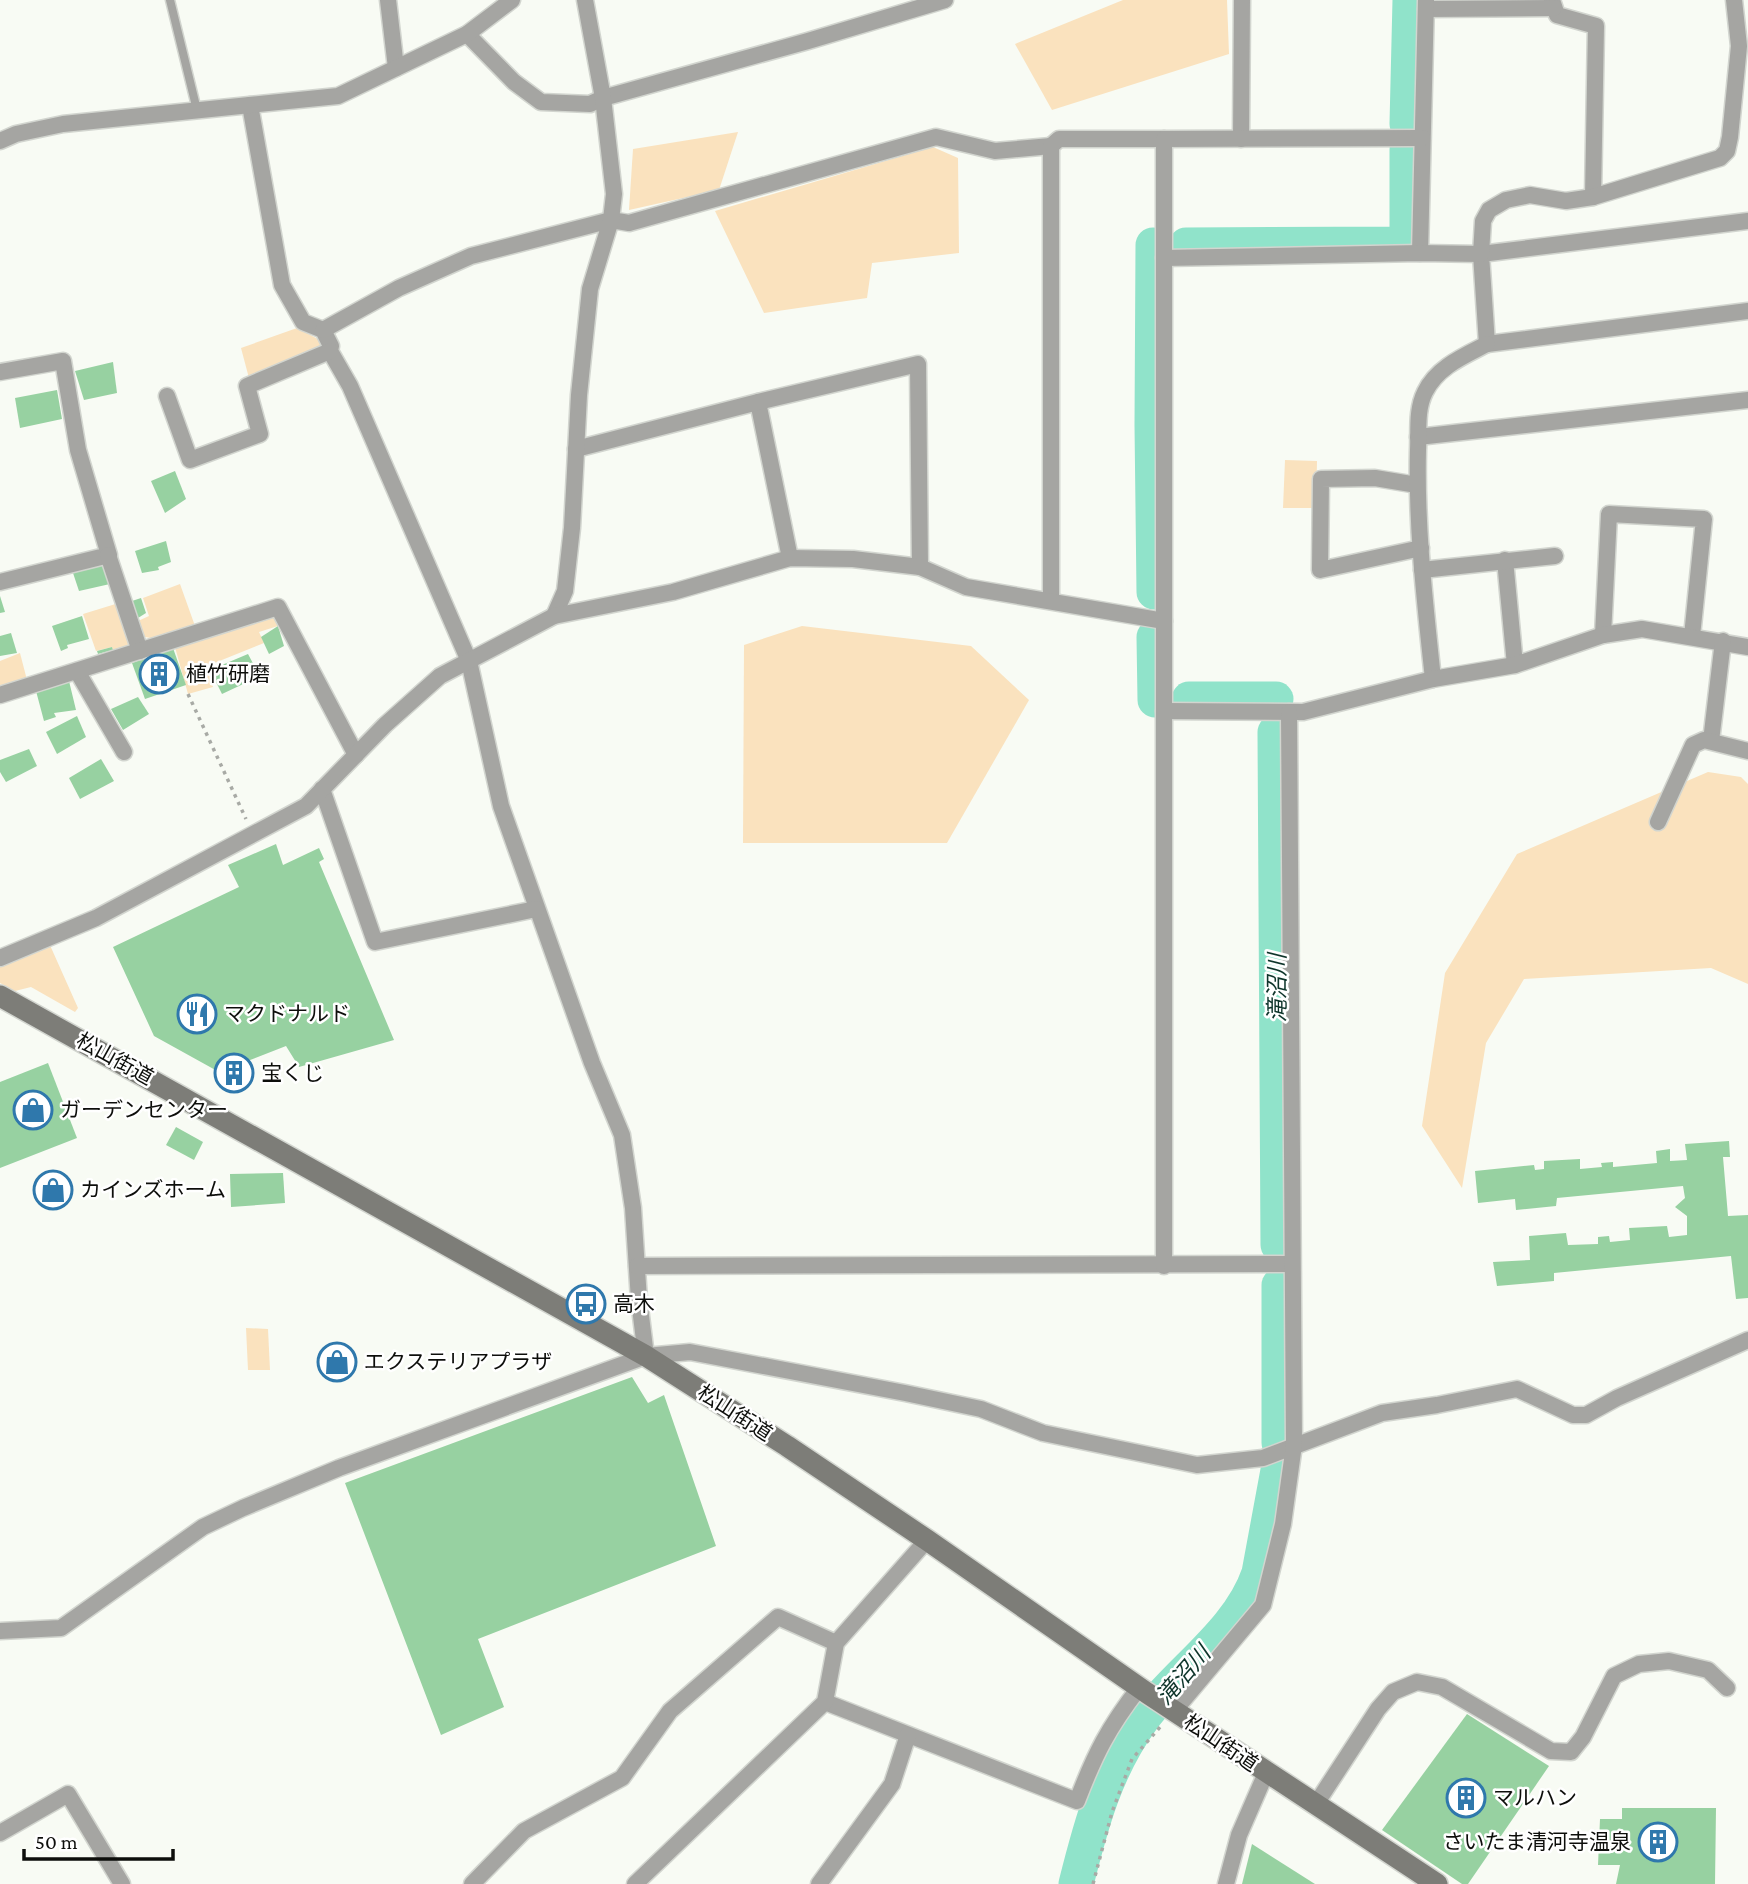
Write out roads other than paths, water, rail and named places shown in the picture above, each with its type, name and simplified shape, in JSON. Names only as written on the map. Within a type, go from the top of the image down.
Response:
[{"type":"main road","name":"松山街道","points":[[0,996],[646,1356],[928,1540],[1143,1691],[1437,1884]]},
{"type":"street","points":[[388,0],[396,68]]},
{"type":"street","points":[[0,141],[16,134],[63,124],[338,96],[467,34],[512,0]]},
{"type":"street","points":[[554,616],[565,591],[572,528],[590,289],[611,220],[614,194],[603,97],[584,0]]},
{"type":"street","points":[[467,34],[514,82],[541,103],[590,104],[603,97],[945,0]]},
{"type":"street","points":[[1241,139],[1242,0]]},
{"type":"street","points":[[1487,344],[1481,254],[1483,221],[1489,210],[1506,200],[1530,195],[1566,201],[1592,197],[1720,158],[1727,151],[1739,46],[1734,0]]},
{"type":"street","points":[[1419,253],[1426,5],[1553,4],[1557,15],[1595,26],[1592,197]]},
{"type":"street","points":[[250,105],[282,285],[303,322],[323,330],[330,351],[351,386],[469,661],[501,806],[592,1063],[622,1135],[634,1208],[646,1356]]},
{"type":"street","points":[[323,330],[399,288],[471,256],[611,220],[629,223],[936,137],[995,151],[1051,146],[1059,139],[1422,138]]},
{"type":"street","points":[[1164,139],[1164,1266]]},
{"type":"street","points":[[1051,146],[1051,601]]},
{"type":"street","points":[[1164,258],[1481,254],[1748,221]]},
{"type":"street","points":[[1433,679],[1417,485],[1419,408],[1426,390],[1449,364],[1487,344],[1748,311]]},
{"type":"street","points":[[167,396],[190,460],[260,434],[247,386],[330,351]]},
{"type":"street","points":[[0,372],[63,361],[78,450],[108,555],[140,651]]},
{"type":"street","points":[[576,449],[918,364],[920,567]]},
{"type":"street","points":[[1418,437],[1748,400]]},
{"type":"street","points":[[758,402],[790,558]]},
{"type":"street","points":[[1417,485],[1376,478],[1321,479],[1320,570],[1421,548]]},
{"type":"street","points":[[1602,635],[1609,514],[1704,519],[1692,636]]},
{"type":"street","points":[[0,582],[108,555]]},
{"type":"street","points":[[1422,570],[1555,556]]},
{"type":"street","points":[[0,958],[96,918],[306,806],[385,725],[440,677],[554,616],[673,592],[790,558],[853,559],[920,567],[966,587],[1164,621]]},
{"type":"street","points":[[1505,560],[1515,665]]},
{"type":"street","points":[[0,695],[278,607],[356,755]]},
{"type":"street","points":[[1164,711],[1303,712],[1433,679],[1515,665],[1602,635],[1642,629],[1748,647]]},
{"type":"street","points":[[1711,741],[1723,641]]},
{"type":"street","points":[[78,671],[124,752]]},
{"type":"street","points":[[1170,1709],[1263,1605],[1283,1524],[1294,1445],[1289,712]]},
{"type":"street","points":[[1658,822],[1693,745],[1704,740],[1748,751]]},
{"type":"street","points":[[322,789],[375,942],[536,909]]},
{"type":"street","points":[[637,1266],[1292,1264]]},
{"type":"street","points":[[0,1631],[61,1628],[203,1527],[243,1508],[340,1468],[646,1356],[690,1352],[905,1392],[981,1409],[1043,1433],[1197,1465],[1263,1458],[1382,1413],[1517,1389],[1573,1415],[1586,1415],[1617,1398],[1748,1340]]},
{"type":"street","points":[[635,1884],[825,1702],[836,1643],[928,1540]]},
{"type":"street","points":[[472,1884],[524,1831],[622,1777],[670,1711],[778,1617],[836,1643]]},
{"type":"street","points":[[1316,1804],[1378,1709],[1393,1692],[1417,1682],[1442,1687],[1551,1751],[1570,1752],[1583,1737],[1614,1676],[1639,1664],[1669,1661],[1708,1670],[1727,1688]]},
{"type":"street","points":[[825,1702],[1077,1801],[1101,1742],[1114,1720],[1143,1691]]},
{"type":"street","points":[[819,1884],[892,1784],[908,1735]]},
{"type":"street","points":[[1226,1884],[1239,1835],[1266,1773]]},
{"type":"street","points":[[0,1833],[68,1794],[122,1884]]},
{"type":"lane","points":[[170,0],[197,110]]},
{"type":"waterway","points":[[1407,124],[1410,0]]},
{"type":"waterway","points":[[1186,245],[1405,244],[1407,150]]},
{"type":"waterway","points":[[1153,245],[1154,592]]},
{"type":"waterway","points":[[1154,637],[1155,700]]},
{"type":"waterway","points":[[1189,699],[1276,699]]},
{"type":"waterway","name":"滝沼川","points":[[1275,732],[1278,1245]]},
{"type":"waterway","name":"滝沼川","points":[[1279,1285],[1279,1443]]},
{"type":"waterway","name":"滝沼川","points":[[1076,1884],[1101,1797],[1130,1737],[1158,1700],[1223,1632],[1250,1594],[1259,1573],[1279,1465]]},
{"type":"place","name":"植竹研磨","points":[[159,674]]},
{"type":"place","name":"マクドナルド","points":[[197,1014]]},
{"type":"place","name":"宝くじ","points":[[234,1073]]},
{"type":"place","name":"ガーデンセンター","points":[[33,1110]]},
{"type":"place","name":"カインズホーム","points":[[53,1190]]},
{"type":"place","name":"高木","points":[[586,1304]]},
{"type":"place","name":"エクステリアプラザ","points":[[337,1362]]},
{"type":"place","name":"マルハン","points":[[1466,1798]]},
{"type":"place","name":"さいたま清河寺温泉","points":[[1658,1842]]}]
